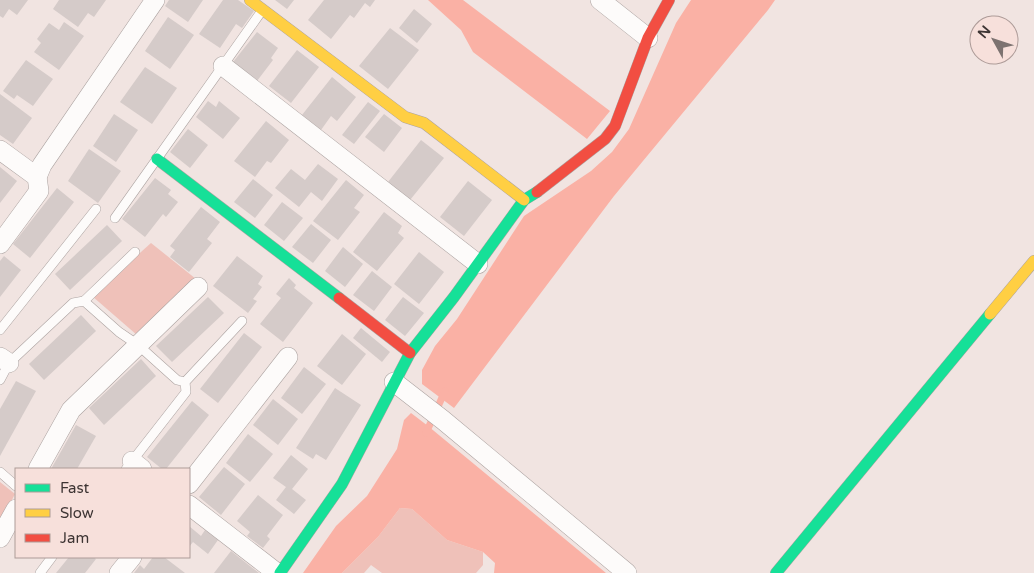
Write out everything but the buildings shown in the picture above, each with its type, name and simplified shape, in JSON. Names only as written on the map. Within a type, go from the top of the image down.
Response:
[{"type":"street","points":[[0,244],[39,191],[37,177],[42,164],[155,0]]},
{"type":"street","points":[[250,0],[405,117],[424,124],[524,200]]},
{"type":"street","points":[[600,0],[648,38]]},
{"type":"street","points":[[190,506],[279,573],[342,484],[410,353],[454,297],[524,200],[543,188],[606,138],[615,126],[648,38],[669,0]]},
{"type":"street","points":[[223,66],[478,264]]},
{"type":"street","points":[[0,151],[37,177]]},
{"type":"street","points":[[157,159],[410,353]]},
{"type":"street","points":[[776,573],[1034,262]]},
{"type":"street","points":[[39,468],[71,410],[198,287]]},
{"type":"street","points":[[190,483],[288,357]]},
{"type":"street","points":[[394,382],[443,420],[628,573]]},
{"type":"street","points":[[0,538],[15,510]]},
{"type":"street","points":[[119,573],[131,558]]},
{"type":"lane","points":[[115,218],[263,9]]},
{"type":"lane","points":[[0,330],[96,209]]},
{"type":"lane","points":[[0,380],[4,360],[73,303],[84,301],[135,252]]},
{"type":"lane","points":[[84,301],[120,332],[138,344],[176,380],[185,382]]},
{"type":"lane","points":[[133,467],[186,392],[185,382],[242,321]]},
{"type":"lane","points":[[0,472],[15,485]]},
{"type":"lane","points":[[40,573],[51,558]]},
{"type":"shaded area","points":[[428,0],[463,0],[610,111],[587,139],[473,52],[461,30]]},
{"type":"shaded area","points":[[691,0],[775,0],[614,196],[454,408],[422,384],[422,370],[435,346],[457,319],[524,216],[591,171],[612,152],[629,129],[676,23]]},
{"type":"shaded area","points":[[151,243],[196,279],[137,335],[92,296]]},
{"type":"shaded area","points":[[411,413],[606,573],[494,573],[495,563],[483,552],[447,540],[412,509],[400,508],[378,537],[342,573],[303,573],[336,526],[367,496],[397,449],[404,420]]},
{"type":"shaded area","points":[[0,482],[15,494],[0,523]]},
{"type":"shaded area","points":[[400,508],[412,509],[447,540],[483,552],[483,565],[476,573],[382,573],[371,565],[364,573],[342,573],[378,537]]},
{"type":"waterway","points":[[426,433],[445,391]]},
{"type":"traffic: fast","points":[[157,159],[339,298]]},
{"type":"traffic: fast","points":[[280,573],[342,484],[410,353],[454,297],[524,200],[537,192]]},
{"type":"traffic: fast","points":[[776,573],[990,314]]},
{"type":"traffic: slow","points":[[250,0],[405,117],[424,123],[524,200]]},
{"type":"traffic: slow","points":[[990,314],[1034,261]]},
{"type":"traffic: jam","points":[[537,192],[605,139],[615,126],[648,38],[669,0]]},
{"type":"traffic: jam","points":[[339,298],[410,353]]}]
